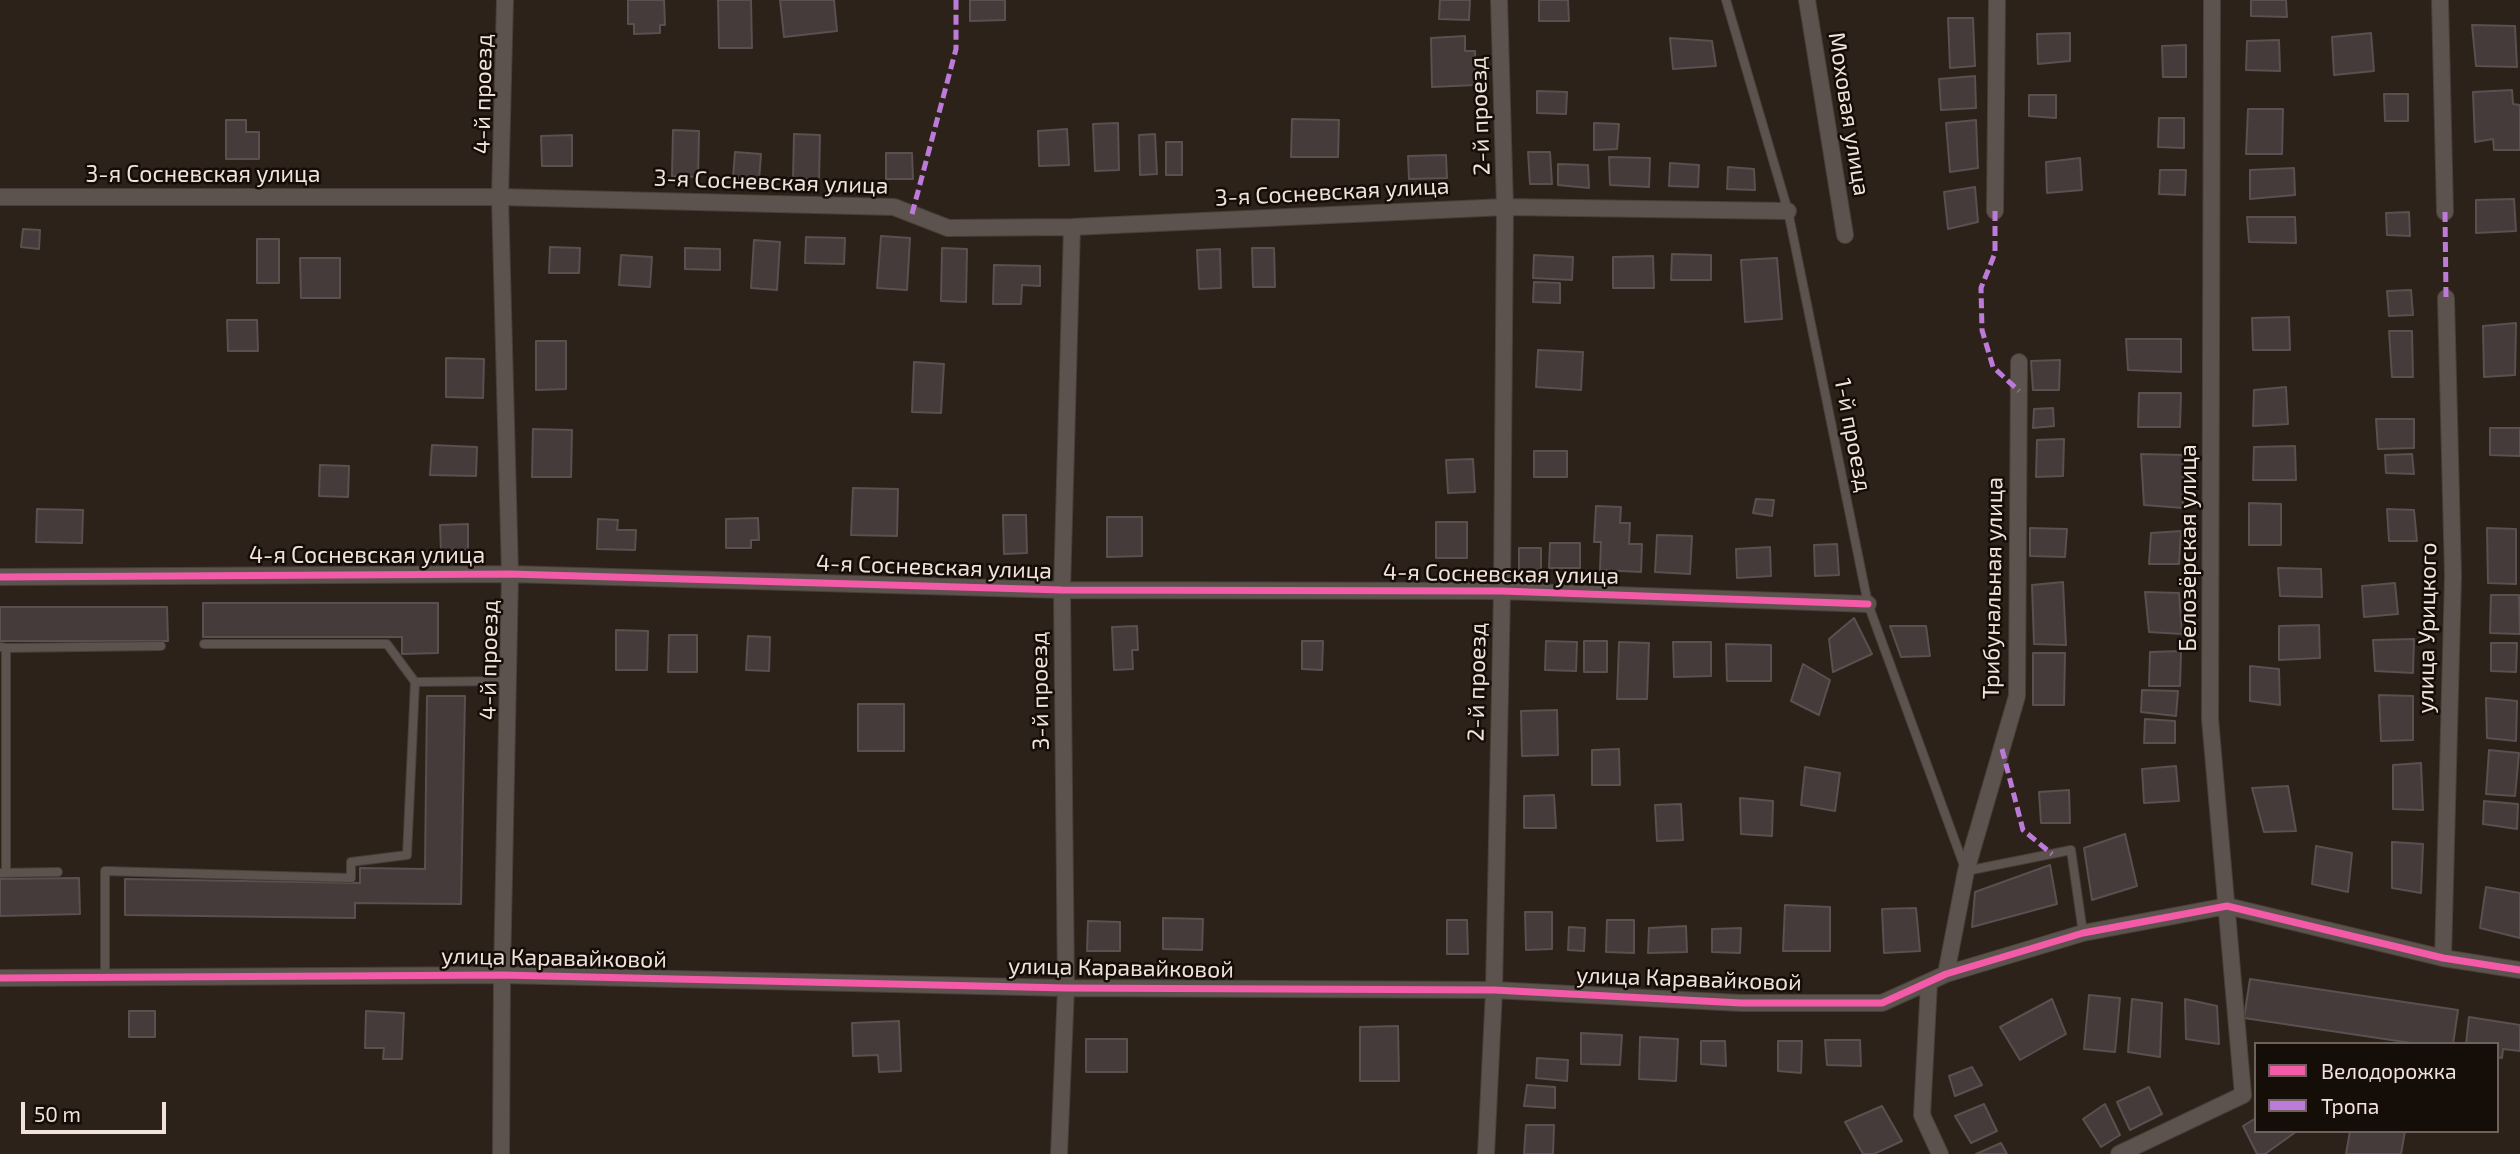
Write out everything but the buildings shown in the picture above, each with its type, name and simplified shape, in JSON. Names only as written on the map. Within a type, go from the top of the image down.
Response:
[{"type":"street","name":"4-й проезд","points":[[501,1154],[510,574],[500,197],[505,0]]},
{"type":"street","name":"2-й проезд","points":[[1486,1154],[1494,990],[1502,591],[1505,207],[1499,0]]},
{"type":"street","name":"Моховая улица","points":[[1807,0],[1845,235]]},
{"type":"street","points":[[1995,211],[1997,0]]},
{"type":"street","name":"Белозёрская улица","points":[[2119,1154],[2243,1095],[2210,719],[2212,0]]},
{"type":"street","points":[[2440,0],[2445,212]]},
{"type":"street","name":"3-я Сосневская улица","points":[[0,197],[500,197],[894,207],[948,228],[1072,227],[1505,207],[1788,211]]},
{"type":"street","name":"3-й проезд","points":[[1059,1154],[1066,988],[1062,590],[1072,227]]},
{"type":"street","name":"улица Урицкого","points":[[2442,958],[2452,576],[2446,298]]},
{"type":"street","name":"Трибунальная улица","points":[[1946,974],[1966,871],[2017,696],[2019,362]]},
{"type":"street","name":"4-я Сосневская улица","points":[[0,576],[510,574],[1062,590],[1502,591],[1868,604]]},
{"type":"street","points":[[2227,906],[2442,958],[2520,970]]},
{"type":"street","name":"улица Каравайковой","points":[[0,978],[502,975],[1066,988],[1494,990],[1741,1003],[1882,1003],[1946,974],[2084,933],[2227,906]]},
{"type":"street","points":[[1929,982],[1922,1115],[1940,1154]]},
{"type":"lane","name":"1-й проезд","points":[[1726,0],[1788,211],[1868,604],[1966,871]]},
{"type":"lane","points":[[105,977],[105,871],[351,878],[351,862],[407,855],[415,682],[387,644],[204,644]]},
{"type":"lane","points":[[58,872],[3,873],[3,648],[161,646]]},
{"type":"lane","points":[[415,682],[508,681]]},
{"type":"lane","points":[[1966,871],[2071,850],[2084,933]]},
{"type":"marked path","points":[[912,214],[956,49],[956,0]]},
{"type":"marked path","points":[[1995,211],[1995,253],[1981,288],[1982,330],[1993,367],[2019,391]]},
{"type":"marked path","points":[[2445,212],[2446,298]]},
{"type":"marked path","points":[[2002,749],[2023,830],[2052,854]]},
{"type":"cycle path","points":[[0,577],[510,574],[1062,590],[1502,591],[1868,604]]},
{"type":"cycle path","points":[[0,978],[502,975],[1066,988],[1494,990],[1741,1003],[1882,1003],[1946,974],[2083,933],[2227,906],[2443,958],[2520,970]]}]
